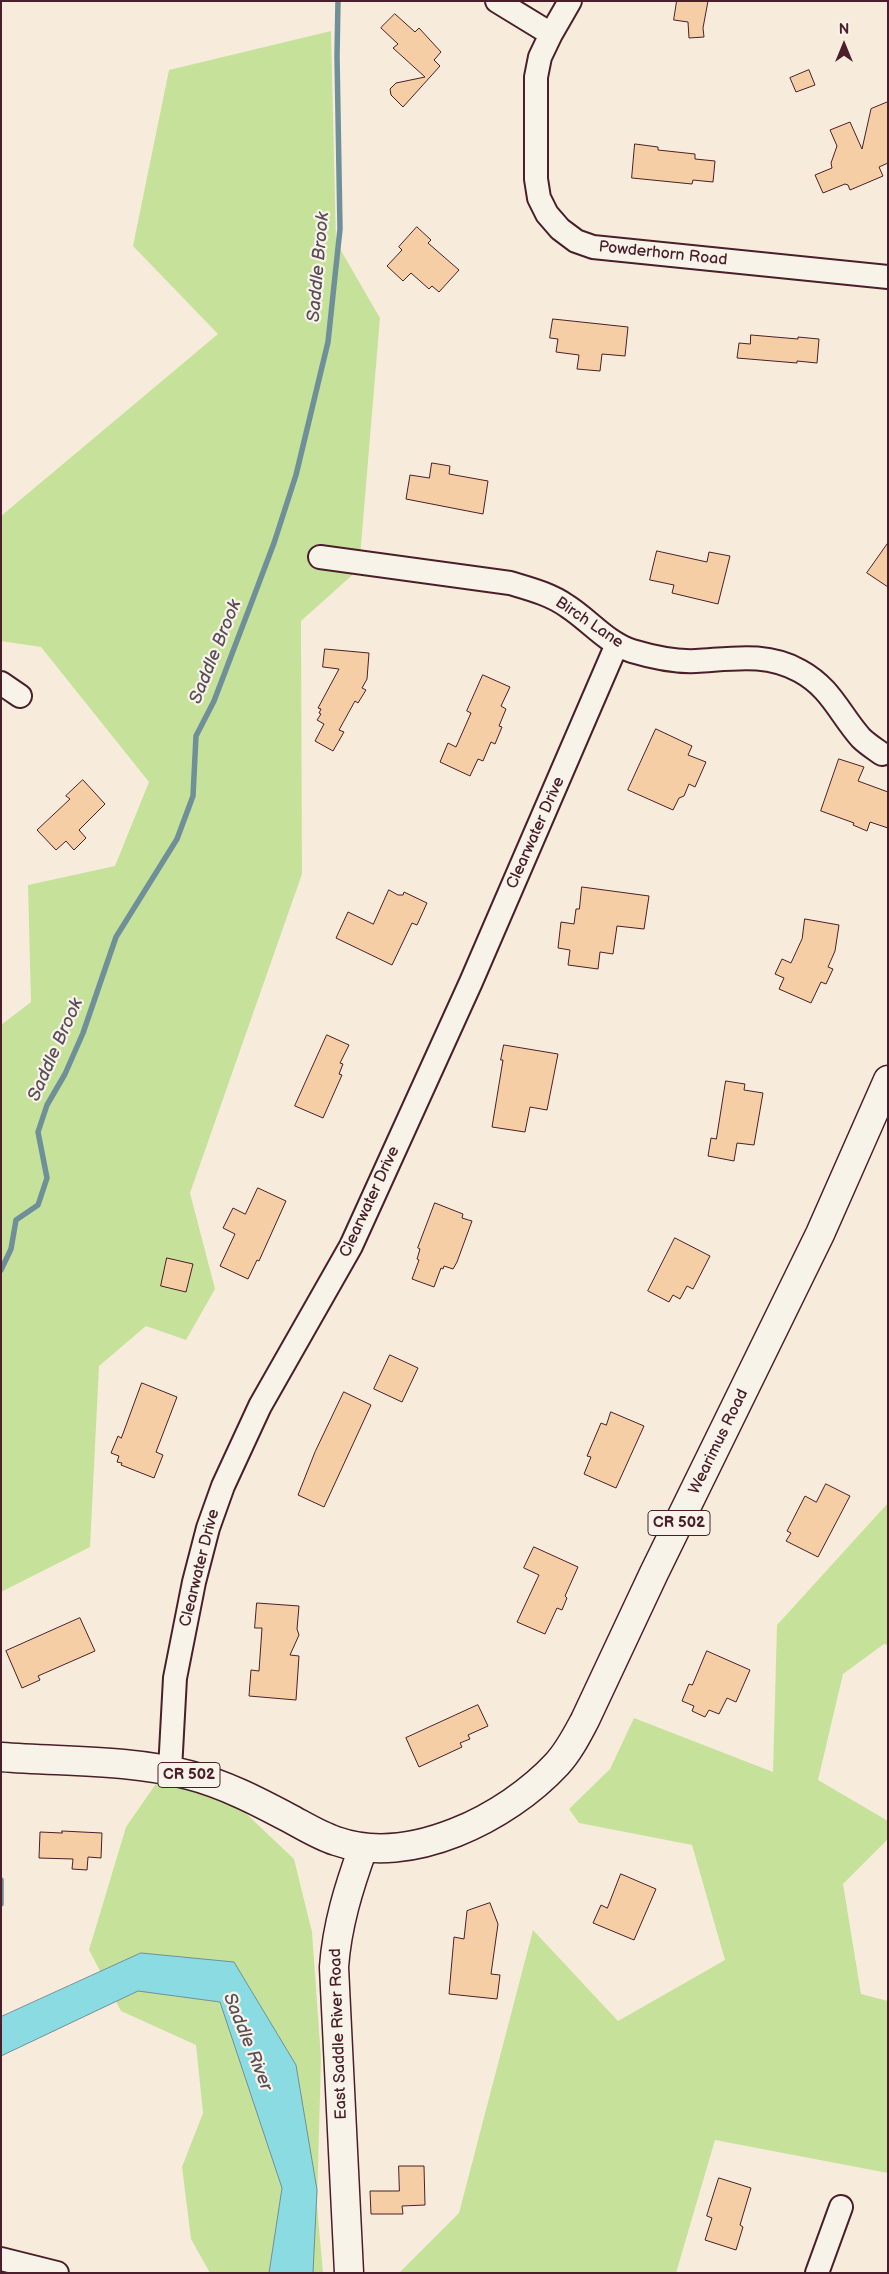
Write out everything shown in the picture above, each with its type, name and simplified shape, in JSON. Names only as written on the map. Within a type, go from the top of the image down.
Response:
[{"type":"main road","name":"Wearimus Road","points":[[363,1848],[415,1846],[446,1836],[508,1806],[558,1763],[572,1743],[820,1234],[888,1080]]},
{"type":"main road","name":"CR 502","points":[[1,1758],[95,1761],[170,1770],[220,1785],[320,1834],[363,1848]]},
{"type":"main road","name":"East Saddle River Road","points":[[349,2273],[334,1966],[335,1943],[342,1909],[363,1848]]},
{"type":"street","points":[[497,1],[551,34]]},
{"type":"street","name":"Powderhorn Road","points":[[570,1],[540,57],[536,77],[536,180],[539,198],[547,214],[560,230],[576,241],[593,247],[888,276]]},
{"type":"street","name":"Birch Lane","points":[[320,557],[510,583],[532,589],[566,605],[617,644],[660,658],[694,661],[740,657],[762,658],[781,663],[800,671],[818,683],[835,700],[862,740],[882,754]]},
{"type":"street","name":"Clearwater Drive","points":[[170,1770],[175,1678],[194,1582],[208,1528],[223,1486],[260,1406],[352,1246],[478,964],[617,644]]},
{"type":"street","points":[[1,683],[20,696]]},
{"type":"street","points":[[817,2273],[841,2207]]},
{"type":"street","points":[[1,2259],[57,2273]]},
{"type":"green space","points":[[331,31],[336,242],[380,318],[359,569],[301,621],[302,874],[190,1193],[215,1289],[186,1340],[146,1326],[99,1366],[90,1547],[1,1592],[1,1025],[31,1002],[28,885],[115,866],[149,782],[41,647],[1,641],[1,516],[218,334],[133,246],[169,70]]},
{"type":"green space","points":[[888,1503],[888,1645],[884,1644],[843,1674],[818,1780],[888,1821],[888,1839],[843,1884],[861,1994],[888,2001],[888,2173],[715,2140],[676,2273],[399,2273],[459,2213],[533,1930],[618,2021],[725,1960],[692,1845],[579,1823],[569,1809],[610,1769],[634,1718],[773,1772],[777,1625]]},
{"type":"green space","points":[[162,1775],[236,1804],[294,1859],[312,1932],[321,2058],[317,2205],[323,2273],[210,2273],[191,2239],[182,2167],[203,2113],[196,2045],[121,2011],[89,1950],[126,1827]]},
{"type":"water","name":"Saddle River","points":[[141,1953],[234,1962],[296,2065],[317,2190],[313,2273],[269,2273],[282,2188],[220,2002],[138,1991],[1,2056],[1,2017]]},
{"type":"building","points":[[677,1],[708,1],[703,28],[704,37],[689,38],[688,22],[674,20]]},
{"type":"building","points":[[395,14],[415,32],[419,28],[441,52],[434,60],[440,66],[403,107],[391,95],[390,89],[396,83],[425,77],[393,48],[398,44],[381,28]]},
{"type":"building","points":[[809,70],[815,85],[796,92],[790,78]]},
{"type":"building","points":[[888,102],[888,163],[879,167],[883,176],[850,190],[848,185],[845,184],[823,193],[815,175],[832,168],[831,163],[837,146],[830,130],[850,122],[862,149],[871,109]]},
{"type":"building","points":[[635,144],[658,147],[658,150],[695,154],[695,159],[715,161],[713,182],[693,180],[692,184],[632,178]]},
{"type":"building","points":[[417,227],[431,240],[428,243],[459,270],[439,292],[432,286],[429,289],[411,273],[403,281],[387,266],[402,250],[399,247]]},
{"type":"building","points":[[553,319],[628,327],[625,356],[602,354],[600,371],[577,369],[579,355],[556,352],[558,339],[550,338]]},
{"type":"building","points":[[751,335],[819,339],[817,363],[737,358],[739,343],[750,344]]},
{"type":"building","points":[[432,463],[450,466],[449,474],[488,481],[483,514],[406,499],[410,475],[429,478]]},
{"type":"building","points":[[888,543],[888,587],[867,573]]},
{"type":"building","points":[[657,551],[707,562],[709,552],[730,556],[718,604],[672,593],[674,585],[650,580]]},
{"type":"building","points":[[325,649],[369,653],[367,679],[362,688],[366,690],[358,703],[355,701],[339,730],[344,732],[333,751],[315,741],[324,724],[317,720],[321,714],[319,713],[321,709],[318,708],[339,669],[323,667]]},
{"type":"building","points":[[483,675],[510,687],[501,706],[506,709],[499,726],[502,727],[495,744],[491,742],[483,761],[478,759],[470,776],[440,762],[448,743],[456,747],[471,713],[467,711]]},
{"type":"building","points":[[656,729],[692,746],[688,755],[706,762],[695,787],[689,784],[684,796],[679,798],[673,810],[628,790]]},
{"type":"building","points":[[839,759],[864,767],[858,781],[888,792],[888,828],[870,822],[867,831],[853,825],[854,823],[821,811]]},
{"type":"building","points":[[83,780],[105,804],[79,830],[86,838],[74,850],[66,841],[56,850],[37,830],[70,799],[66,796]]},
{"type":"building","points":[[582,887],[649,896],[644,929],[617,926],[613,954],[600,952],[598,969],[568,965],[570,950],[558,948],[561,922],[574,924],[576,909],[579,909]]},
{"type":"building","points":[[389,890],[398,895],[403,895],[404,892],[427,903],[417,925],[412,923],[392,965],[336,938],[348,912],[373,924]]},
{"type":"building","points":[[805,919],[839,925],[835,951],[828,967],[833,969],[826,984],[821,982],[811,1003],[779,989],[784,978],[775,974],[782,959],[791,963],[802,939]]},
{"type":"building","points":[[327,1035],[349,1045],[340,1063],[343,1064],[339,1074],[342,1075],[323,1118],[295,1106]]},
{"type":"building","points":[[504,1045],[558,1054],[547,1110],[530,1107],[525,1132],[492,1127]]},
{"type":"building","points":[[726,1081],[745,1084],[744,1090],[763,1093],[754,1145],[737,1143],[734,1161],[708,1156],[711,1138],[716,1139]]},
{"type":"building","points":[[258,1188],[286,1201],[259,1261],[257,1260],[248,1279],[220,1266],[235,1234],[223,1228],[233,1208],[245,1214]]},
{"type":"building","points":[[435,1203],[463,1214],[462,1218],[472,1221],[453,1269],[444,1266],[443,1269],[441,1268],[434,1287],[412,1279],[419,1260],[417,1259],[420,1249],[418,1248]]},
{"type":"building","points":[[675,1238],[710,1256],[693,1289],[687,1286],[680,1299],[673,1295],[669,1302],[648,1291]]},
{"type":"building","points":[[167,1258],[193,1264],[186,1292],[161,1286]]},
{"type":"building","points":[[390,1355],[418,1368],[402,1402],[374,1389]]},
{"type":"building","points":[[142,1383],[177,1397],[156,1452],[163,1455],[154,1478],[121,1465],[122,1463],[117,1462],[119,1456],[111,1453],[118,1436],[121,1438]]},
{"type":"building","points":[[344,1392],[371,1405],[324,1507],[298,1495],[315,1452]]},
{"type":"building","points":[[611,1412],[644,1426],[616,1488],[584,1474],[591,1457],[587,1456],[601,1423],[606,1425]]},
{"type":"building","points":[[826,1484],[850,1496],[818,1557],[786,1541],[791,1533],[787,1531],[805,1496],[816,1502]]},
{"type":"building","points":[[534,1547],[578,1567],[565,1596],[567,1598],[562,1610],[557,1608],[545,1634],[517,1622],[539,1575],[524,1568]]},
{"type":"building","points":[[257,1603],[299,1606],[297,1629],[299,1635],[290,1655],[299,1656],[296,1700],[249,1696],[251,1670],[259,1671],[262,1628],[255,1628]]},
{"type":"building","points":[[80,1618],[95,1651],[38,1676],[40,1680],[22,1688],[6,1651]]},
{"type":"building","points":[[707,1651],[750,1670],[736,1702],[727,1698],[719,1714],[709,1710],[705,1717],[692,1711],[694,1706],[682,1701],[689,1684],[692,1685]]},
{"type":"building","points":[[478,1705],[488,1726],[468,1735],[470,1739],[460,1743],[462,1747],[419,1767],[406,1738]]},
{"type":"building","points":[[62,1831],[102,1833],[101,1858],[88,1857],[87,1870],[72,1869],[73,1859],[39,1858],[40,1832],[62,1833]]},
{"type":"building","points":[[621,1874],[656,1889],[634,1940],[593,1923],[601,1905],[607,1908]]},
{"type":"building","points":[[490,1903],[498,1924],[491,1974],[500,1975],[497,1999],[449,1994],[454,1937],[464,1939],[467,1911]]},
{"type":"building","points":[[399,2166],[424,2166],[425,2205],[402,2206],[403,2214],[371,2214],[370,2191],[399,2191]]},
{"type":"building","points":[[719,2178],[751,2188],[740,2225],[743,2227],[736,2250],[705,2240],[712,2218],[707,2216]]},
{"type":"waterway","name":"Saddle Brook","points":[[1,1270],[11,1249],[16,1220],[38,1205],[47,1178],[38,1132],[47,1105],[65,1074],[83,1033],[116,937],[177,839],[193,796],[196,736],[214,701],[274,543],[296,475],[328,342],[340,229],[338,1]]},
{"type":"waterway","name":"Saddle Brook","points":[[1,1880],[1,1904]]}]
